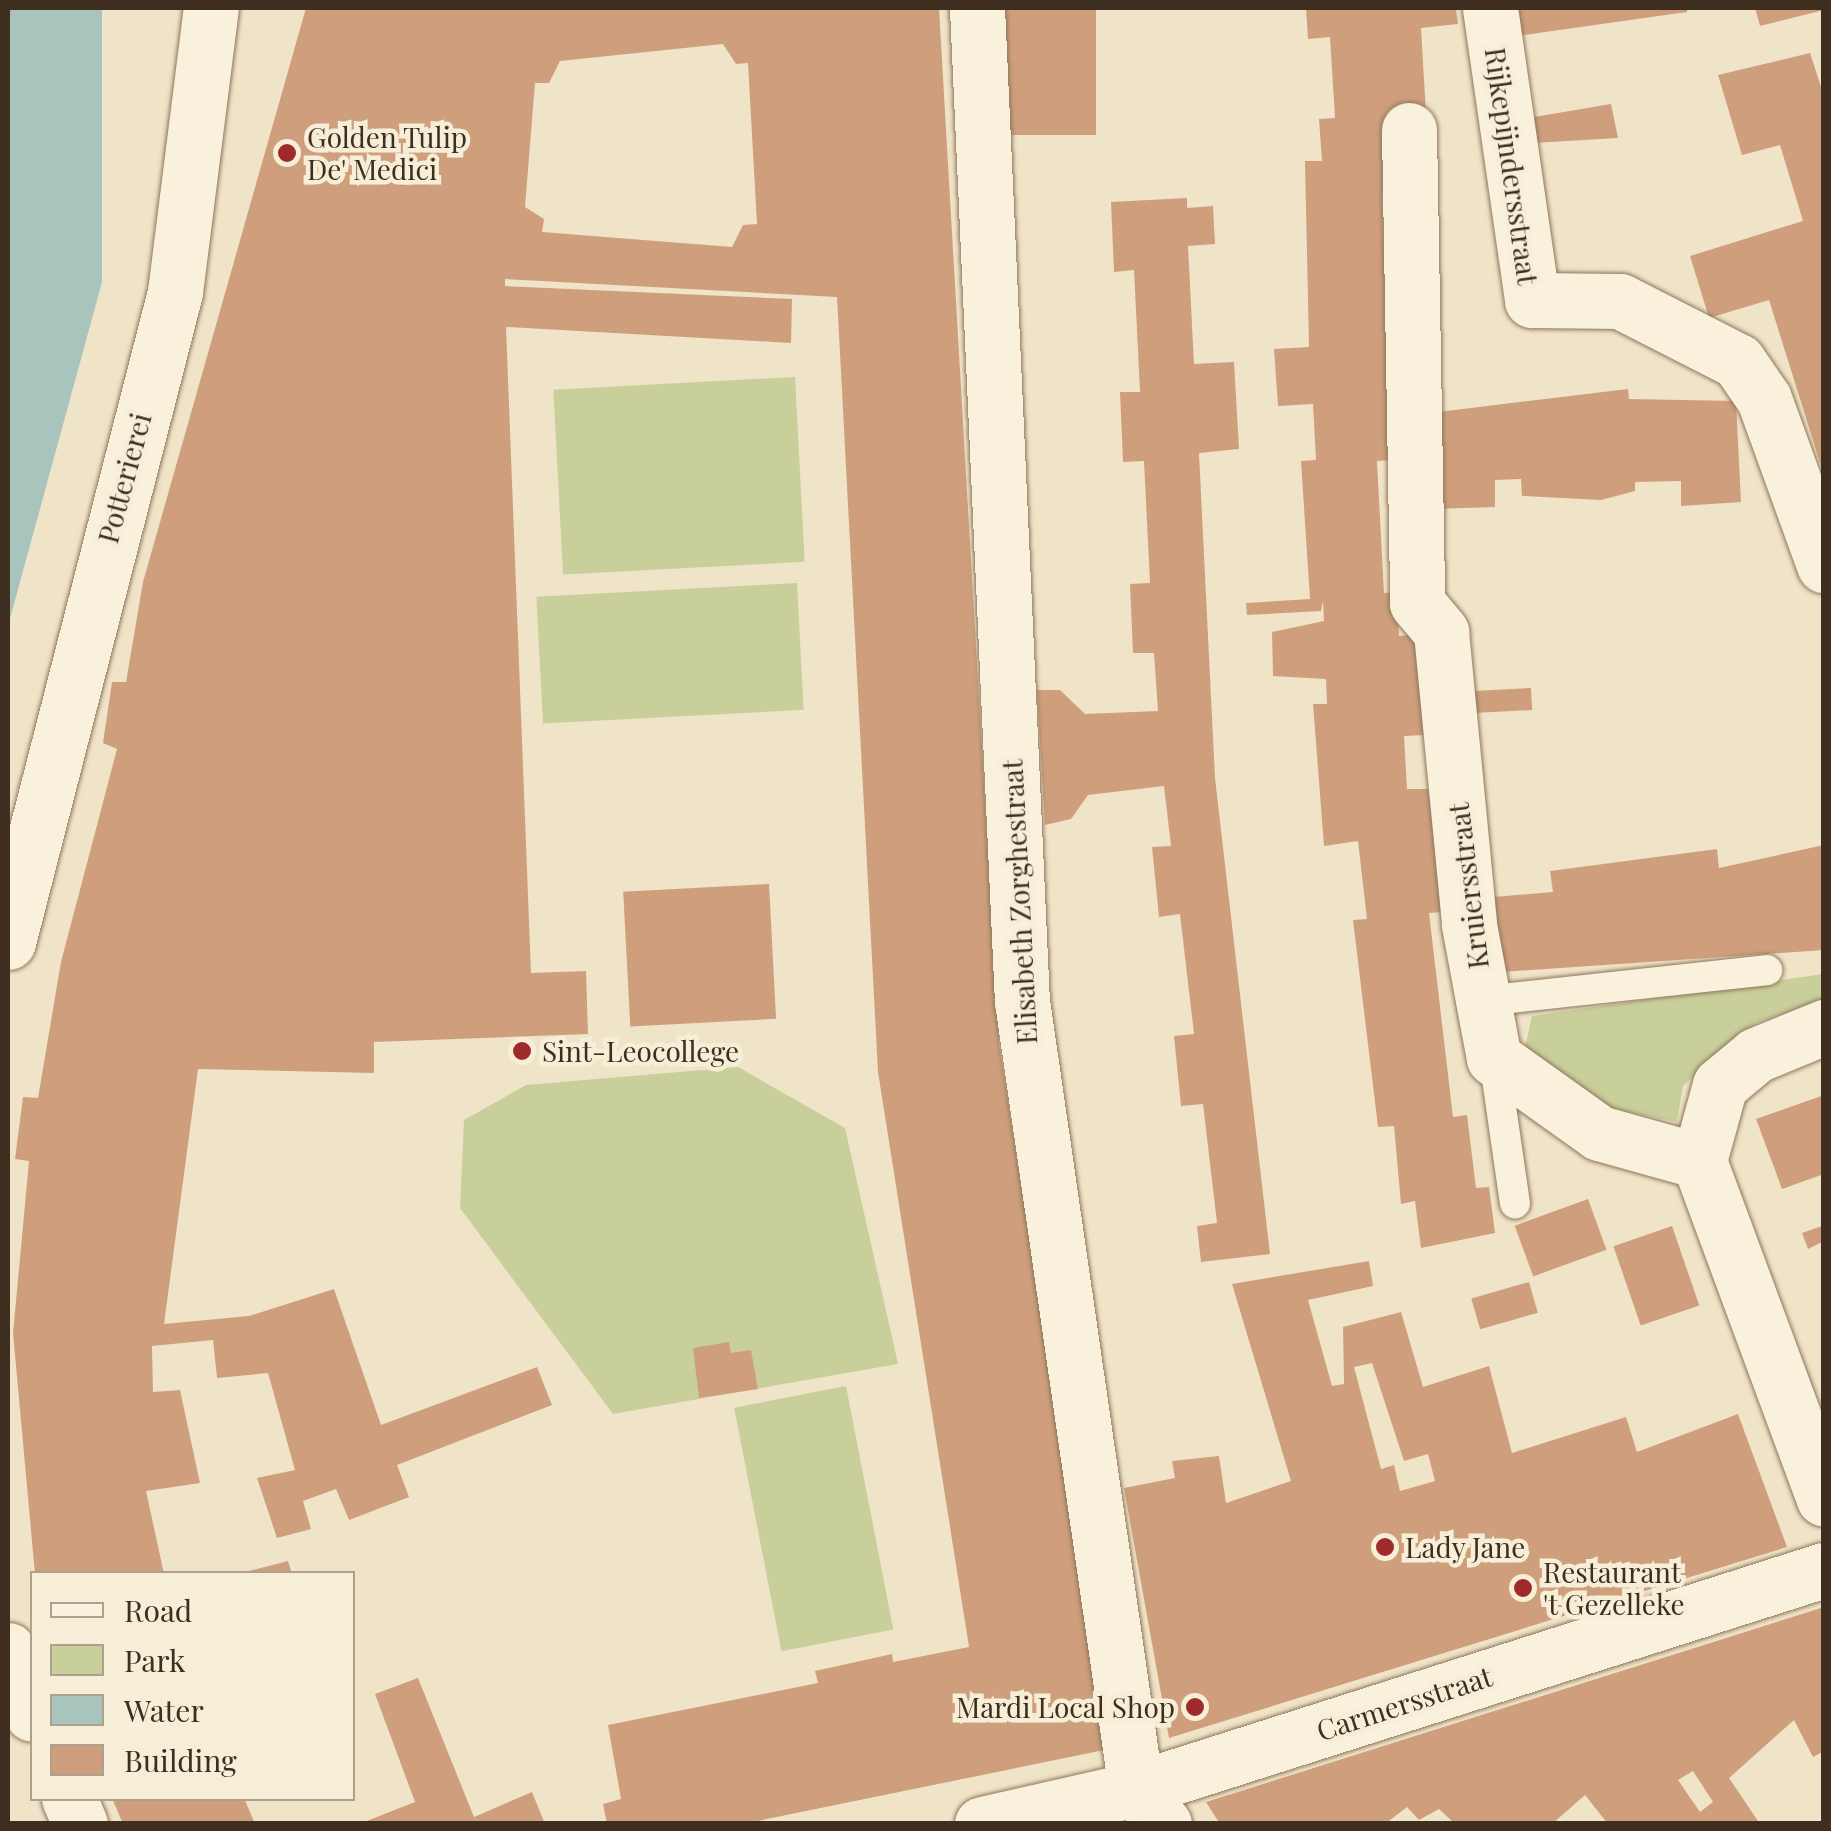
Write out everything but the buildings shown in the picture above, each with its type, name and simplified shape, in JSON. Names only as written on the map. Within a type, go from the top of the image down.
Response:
[{"type":"street","name":"Potterierei","points":[[8,942],[174,292],[210,8]]},
{"type":"street","name":"Elisabeth Zorghestraat","points":[[977,8],[1022,1001],[1150,1806]]},
{"type":"street","name":"Rijkepijndersstraat","points":[[1490,8],[1532,300],[1620,301],[1738,361],[1764,399],[1824,565]]},
{"type":"street","name":"Kruiersstraat","points":[[1410,130],[1417,604],[1441,632],[1483,1001],[1494,1058]]},
{"type":"street","points":[[1824,1027],[1756,1055],[1720,1084],[1699,1161],[1824,1499]]},
{"type":"street","points":[[1494,1058],[1599,1133],[1699,1161]]},
{"type":"street","name":"Carmersstraat","points":[[982,1824],[1150,1806],[1824,1570]]},
{"type":"street","points":[[8,1650],[30,1709]]},
{"type":"lane","points":[[1483,1001],[1767,970]]},
{"type":"lane","points":[[1494,1058],[1514,1203]]},
{"type":"green space","points":[[795,377],[805,562],[563,574],[553,390]]},
{"type":"green space","points":[[797,583],[804,710],[543,723],[536,597]]},
{"type":"green space","points":[[1823,974],[1823,1000],[1756,1023],[1683,1086],[1677,1122],[1591,1104],[1525,1048],[1532,1016]]},
{"type":"green space","points":[[738,1067],[845,1128],[898,1364],[613,1414],[460,1208],[464,1120],[526,1085]]},
{"type":"green space","points":[[846,1386],[893,1629],[781,1651],[734,1408]]},
{"type":"water","points":[[8,8],[102,8],[102,282],[8,626]]},
{"type":"place","name":"Golden Tulip De' Medici","points":[[287,153]]},
{"type":"place","name":"Sint-Leocollege","points":[[522,1051]]},
{"type":"place","name":"Lady Jane","points":[[1385,1547]]},
{"type":"place","name":"Restaurant 't Gezelleke","points":[[1523,1588]]},
{"type":"place","name":"Mardi Local Shop","points":[[1195,1707]]}]
